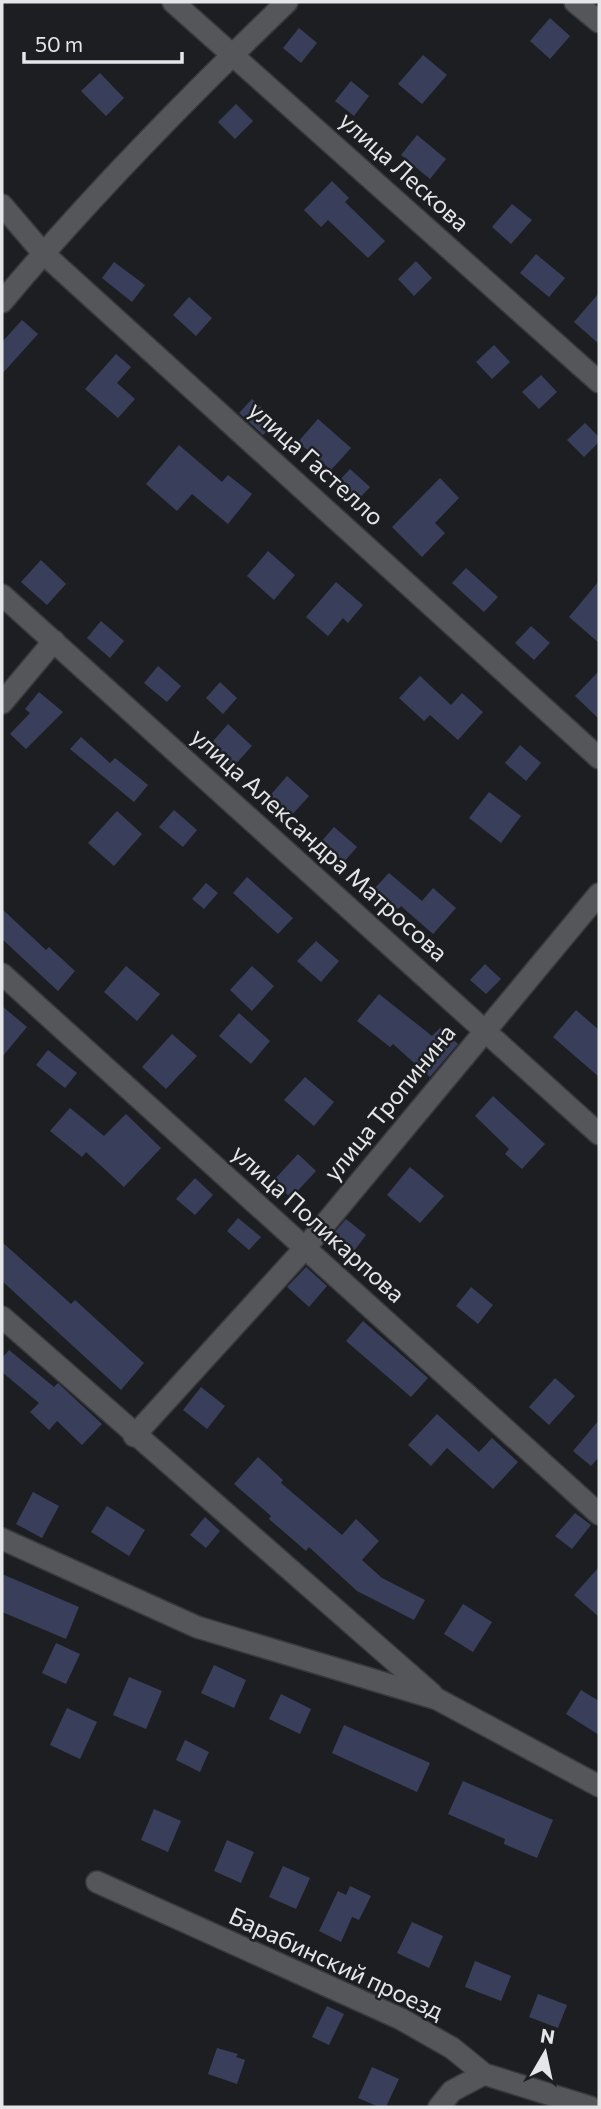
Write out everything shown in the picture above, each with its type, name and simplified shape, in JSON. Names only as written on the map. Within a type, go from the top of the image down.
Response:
[{"type":"street","name":"улица Лескова","points":[[173,2],[599,382]]},
{"type":"street","points":[[2,302],[43,253],[233,54],[287,2]]},
{"type":"street","points":[[575,2],[599,22]]},
{"type":"street","name":"улица Гастелло","points":[[2,205],[43,253],[599,758]]},
{"type":"street","name":"улица Александра Матросова","points":[[2,596],[599,1134]]},
{"type":"street","points":[[2,703],[54,641]]},
{"type":"street","name":"улица Тропинина","points":[[134,1436],[305,1248],[599,894]]},
{"type":"street","name":"улица Поликарпова","points":[[2,974],[599,1514]]},
{"type":"street","points":[[2,1317],[134,1436],[437,1699]]},
{"type":"street","points":[[2,1539],[197,1628],[437,1699],[599,1786]]},
{"type":"street","name":"Барабинский проезд","points":[[97,1882],[401,2019],[452,2048],[484,2074],[590,2107]]},
{"type":"street","points":[[439,2107],[452,2091],[484,2074]]},
{"type":"building","points":[[550,18],[570,36],[550,59],[530,41]]},
{"type":"building","points":[[299,28],[317,43],[301,63],[283,48]]},
{"type":"building","points":[[423,55],[447,75],[422,104],[398,84]]},
{"type":"building","points":[[100,73],[124,98],[106,116],[81,91]]},
{"type":"building","points":[[351,81],[369,96],[354,116],[335,101]]},
{"type":"building","points":[[236,104],[253,121],[235,139],[218,122]]},
{"type":"building","points":[[417,135],[446,159],[430,179],[401,155]]},
{"type":"building","points":[[332,181],[349,198],[345,202],[385,241],[368,258],[328,220],[321,227],[304,210]]},
{"type":"building","points":[[512,204],[532,220],[511,244],[492,227]]},
{"type":"building","points":[[536,254],[565,278],[549,297],[520,273]]},
{"type":"building","points":[[416,261],[432,278],[414,296],[398,279]]},
{"type":"building","points":[[114,262],[145,285],[132,302],[102,278]]},
{"type":"building","points":[[599,293],[599,344],[574,322]]},
{"type":"building","points":[[189,297],[212,318],[196,336],[173,315]]},
{"type":"building","points":[[22,320],[38,334],[2,374],[2,342]]},
{"type":"building","points":[[494,345],[510,362],[492,379],[476,362]]},
{"type":"building","points":[[116,354],[131,367],[117,383],[135,399],[118,418],[85,389]]},
{"type":"building","points":[[541,375],[557,392],[539,409],[522,392]]},
{"type":"building","points":[[252,399],[276,422],[263,435],[239,413]]},
{"type":"building","points":[[318,419],[351,448],[331,470],[298,442]]},
{"type":"building","points":[[585,423],[599,437],[599,442],[584,457],[567,440]]},
{"type":"building","points":[[179,445],[222,482],[228,475],[252,494],[228,524],[192,494],[177,511],[146,484]]},
{"type":"building","points":[[350,469],[370,487],[355,503],[335,485]]},
{"type":"building","points":[[440,478],[459,498],[435,523],[445,533],[422,557],[392,527]]},
{"type":"building","points":[[268,551],[295,575],[274,600],[247,576]]},
{"type":"building","points":[[41,560],[66,584],[47,605],[21,582]]},
{"type":"building","points":[[466,568],[498,597],[484,612],[452,583]]},
{"type":"building","points":[[599,581],[599,643],[569,617]]},
{"type":"building","points":[[336,582],[363,605],[348,623],[343,618],[328,636],[306,617]]},
{"type":"building","points":[[101,621],[124,641],[110,658],[87,638]]},
{"type":"building","points":[[531,626],[550,643],[534,660],[515,643]]},
{"type":"building","points":[[158,666],[181,686],[167,702],[144,683]]},
{"type":"building","points":[[599,671],[599,719],[575,696]]},
{"type":"building","points":[[420,676],[451,705],[462,693],[483,712],[458,740],[430,715],[424,721],[399,698]]},
{"type":"building","points":[[220,682],[237,698],[223,714],[206,698]]},
{"type":"building","points":[[39,692],[63,712],[26,749],[10,734],[30,713],[25,709]]},
{"type":"building","points":[[228,724],[252,746],[232,768],[208,747]]},
{"type":"building","points":[[81,737],[110,763],[115,758],[148,785],[134,802],[70,749]]},
{"type":"building","points":[[520,745],[541,763],[526,781],[505,763]]},
{"type":"building","points":[[287,776],[309,796],[290,817],[268,798]]},
{"type":"building","points":[[489,792],[521,816],[501,843],[469,818]]},
{"type":"building","points":[[174,810],[197,830],[183,847],[159,827]]},
{"type":"building","points":[[117,811],[142,834],[114,866],[88,843]]},
{"type":"building","points":[[334,827],[357,847],[343,863],[320,843]]},
{"type":"building","points":[[389,873],[422,901],[433,888],[456,908],[433,934],[401,906],[398,909],[374,889]]},
{"type":"building","points":[[247,877],[293,918],[278,934],[233,893]]},
{"type":"building","points":[[206,883],[218,893],[204,909],[192,899]]},
{"type":"building","points":[[2,909],[46,950],[49,947],[75,971],[58,991],[2,939]]},
{"type":"building","points":[[316,941],[339,961],[321,982],[297,961]]},
{"type":"building","points":[[485,964],[501,979],[486,994],[470,980]]},
{"type":"building","points":[[126,966],[160,994],[137,1021],[104,992]]},
{"type":"building","points":[[252,966],[274,986],[252,1011],[230,990]]},
{"type":"building","points":[[379,994],[432,1036],[440,1028],[458,1044],[430,1077],[393,1044],[390,1047],[357,1021]]},
{"type":"building","points":[[2,1006],[27,1027],[2,1057]]},
{"type":"building","points":[[576,1010],[599,1030],[599,1077],[553,1037]]},
{"type":"building","points":[[239,1013],[270,1041],[251,1064],[219,1036]]},
{"type":"building","points":[[172,1034],[197,1056],[166,1089],[142,1067]]},
{"type":"building","points":[[48,1050],[77,1073],[65,1088],[36,1065]]},
{"type":"building","points":[[305,1077],[334,1102],[314,1126],[284,1100]]},
{"type":"building","points":[[493,1096],[545,1144],[522,1169],[505,1154],[509,1149],[475,1116]]},
{"type":"building","points":[[70,1108],[104,1136],[126,1114],[161,1148],[124,1187],[86,1152],[82,1157],[50,1131]]},
{"type":"building","points":[[298,1154],[316,1171],[291,1198],[273,1181]]},
{"type":"building","points":[[410,1167],[444,1196],[420,1223],[387,1195]]},
{"type":"building","points":[[195,1178],[213,1195],[195,1215],[176,1199]]},
{"type":"building","points":[[238,1218],[261,1237],[249,1250],[227,1231]]},
{"type":"building","points":[[346,1219],[366,1235],[354,1251],[333,1234]]},
{"type":"building","points":[[2,1242],[71,1304],[75,1300],[144,1363],[121,1390],[2,1281]]},
{"type":"building","points":[[306,1267],[327,1286],[309,1307],[287,1287]]},
{"type":"building","points":[[471,1287],[493,1305],[478,1324],[456,1306]]},
{"type":"building","points":[[363,1321],[428,1378],[411,1397],[346,1341]]},
{"type":"building","points":[[9,1350],[54,1387],[58,1383],[102,1424],[82,1445],[57,1421],[49,1430],[30,1412],[39,1403],[2,1372],[2,1358]]},
{"type":"building","points":[[555,1378],[575,1396],[549,1425],[529,1407]]},
{"type":"building","points":[[201,1387],[225,1406],[207,1429],[183,1410]]},
{"type":"building","points":[[437,1414],[479,1452],[492,1438],[518,1462],[493,1489],[447,1448],[431,1466],[408,1445]]},
{"type":"building","points":[[599,1420],[599,1457],[591,1466],[573,1451]]},
{"type":"building","points":[[258,1457],[283,1480],[281,1483],[342,1535],[356,1519],[379,1541],[362,1560],[382,1578],[425,1600],[414,1620],[357,1591],[309,1547],[306,1551],[269,1519],[271,1516],[234,1484]]},
{"type":"building","points":[[33,1492],[59,1506],[42,1538],[16,1524]]},
{"type":"building","points":[[107,1506],[145,1530],[129,1556],[91,1532]]},
{"type":"building","points":[[575,1513],[591,1525],[572,1549],[555,1536]]},
{"type":"building","points":[[205,1517],[220,1531],[206,1548],[190,1535]]},
{"type":"building","points":[[599,1567],[599,1617],[574,1595]]},
{"type":"building","points":[[2,1574],[79,1607],[66,1639],[2,1612]]},
{"type":"building","points":[[463,1604],[492,1622],[473,1652],[444,1634]]},
{"type":"building","points":[[56,1643],[80,1654],[66,1684],[42,1673]]},
{"type":"building","points":[[214,1665],[246,1680],[234,1708],[201,1693]]},
{"type":"building","points":[[129,1677],[162,1691],[146,1729],[113,1715]]},
{"type":"building","points":[[581,1690],[599,1701],[599,1735],[566,1714]]},
{"type":"building","points":[[281,1694],[311,1709],[300,1734],[269,1719]]},
{"type":"building","points":[[67,1708],[97,1722],[80,1759],[50,1745]]},
{"type":"building","points":[[344,1725],[430,1763],[417,1792],[332,1753]]},
{"type":"building","points":[[185,1740],[209,1752],[200,1772],[176,1760]]},
{"type":"building","points":[[463,1781],[553,1820],[537,1858],[504,1844],[505,1839],[448,1814]]},
{"type":"building","points":[[154,1809],[181,1821],[168,1852],[141,1840]]},
{"type":"building","points":[[227,1840],[254,1852],[241,1883],[214,1871]]},
{"type":"building","points":[[283,1866],[310,1878],[296,1909],[269,1897]]},
{"type":"building","points":[[350,1886],[371,1896],[359,1920],[352,1917],[341,1942],[319,1931],[338,1891],[346,1895]]},
{"type":"building","points":[[412,1922],[443,1936],[429,1968],[397,1953]]},
{"type":"building","points":[[475,1961],[511,1976],[501,2001],[465,1987]]},
{"type":"building","points":[[538,1994],[567,2005],[558,2028],[529,2017]]},
{"type":"building","points":[[327,2006],[344,2014],[329,2045],[312,2037]]},
{"type":"building","points":[[217,2048],[238,2054],[236,2057],[245,2060],[237,2084],[208,2074]]},
{"type":"building","points":[[372,2067],[399,2079],[386,2107],[379,2107],[358,2098]]}]
